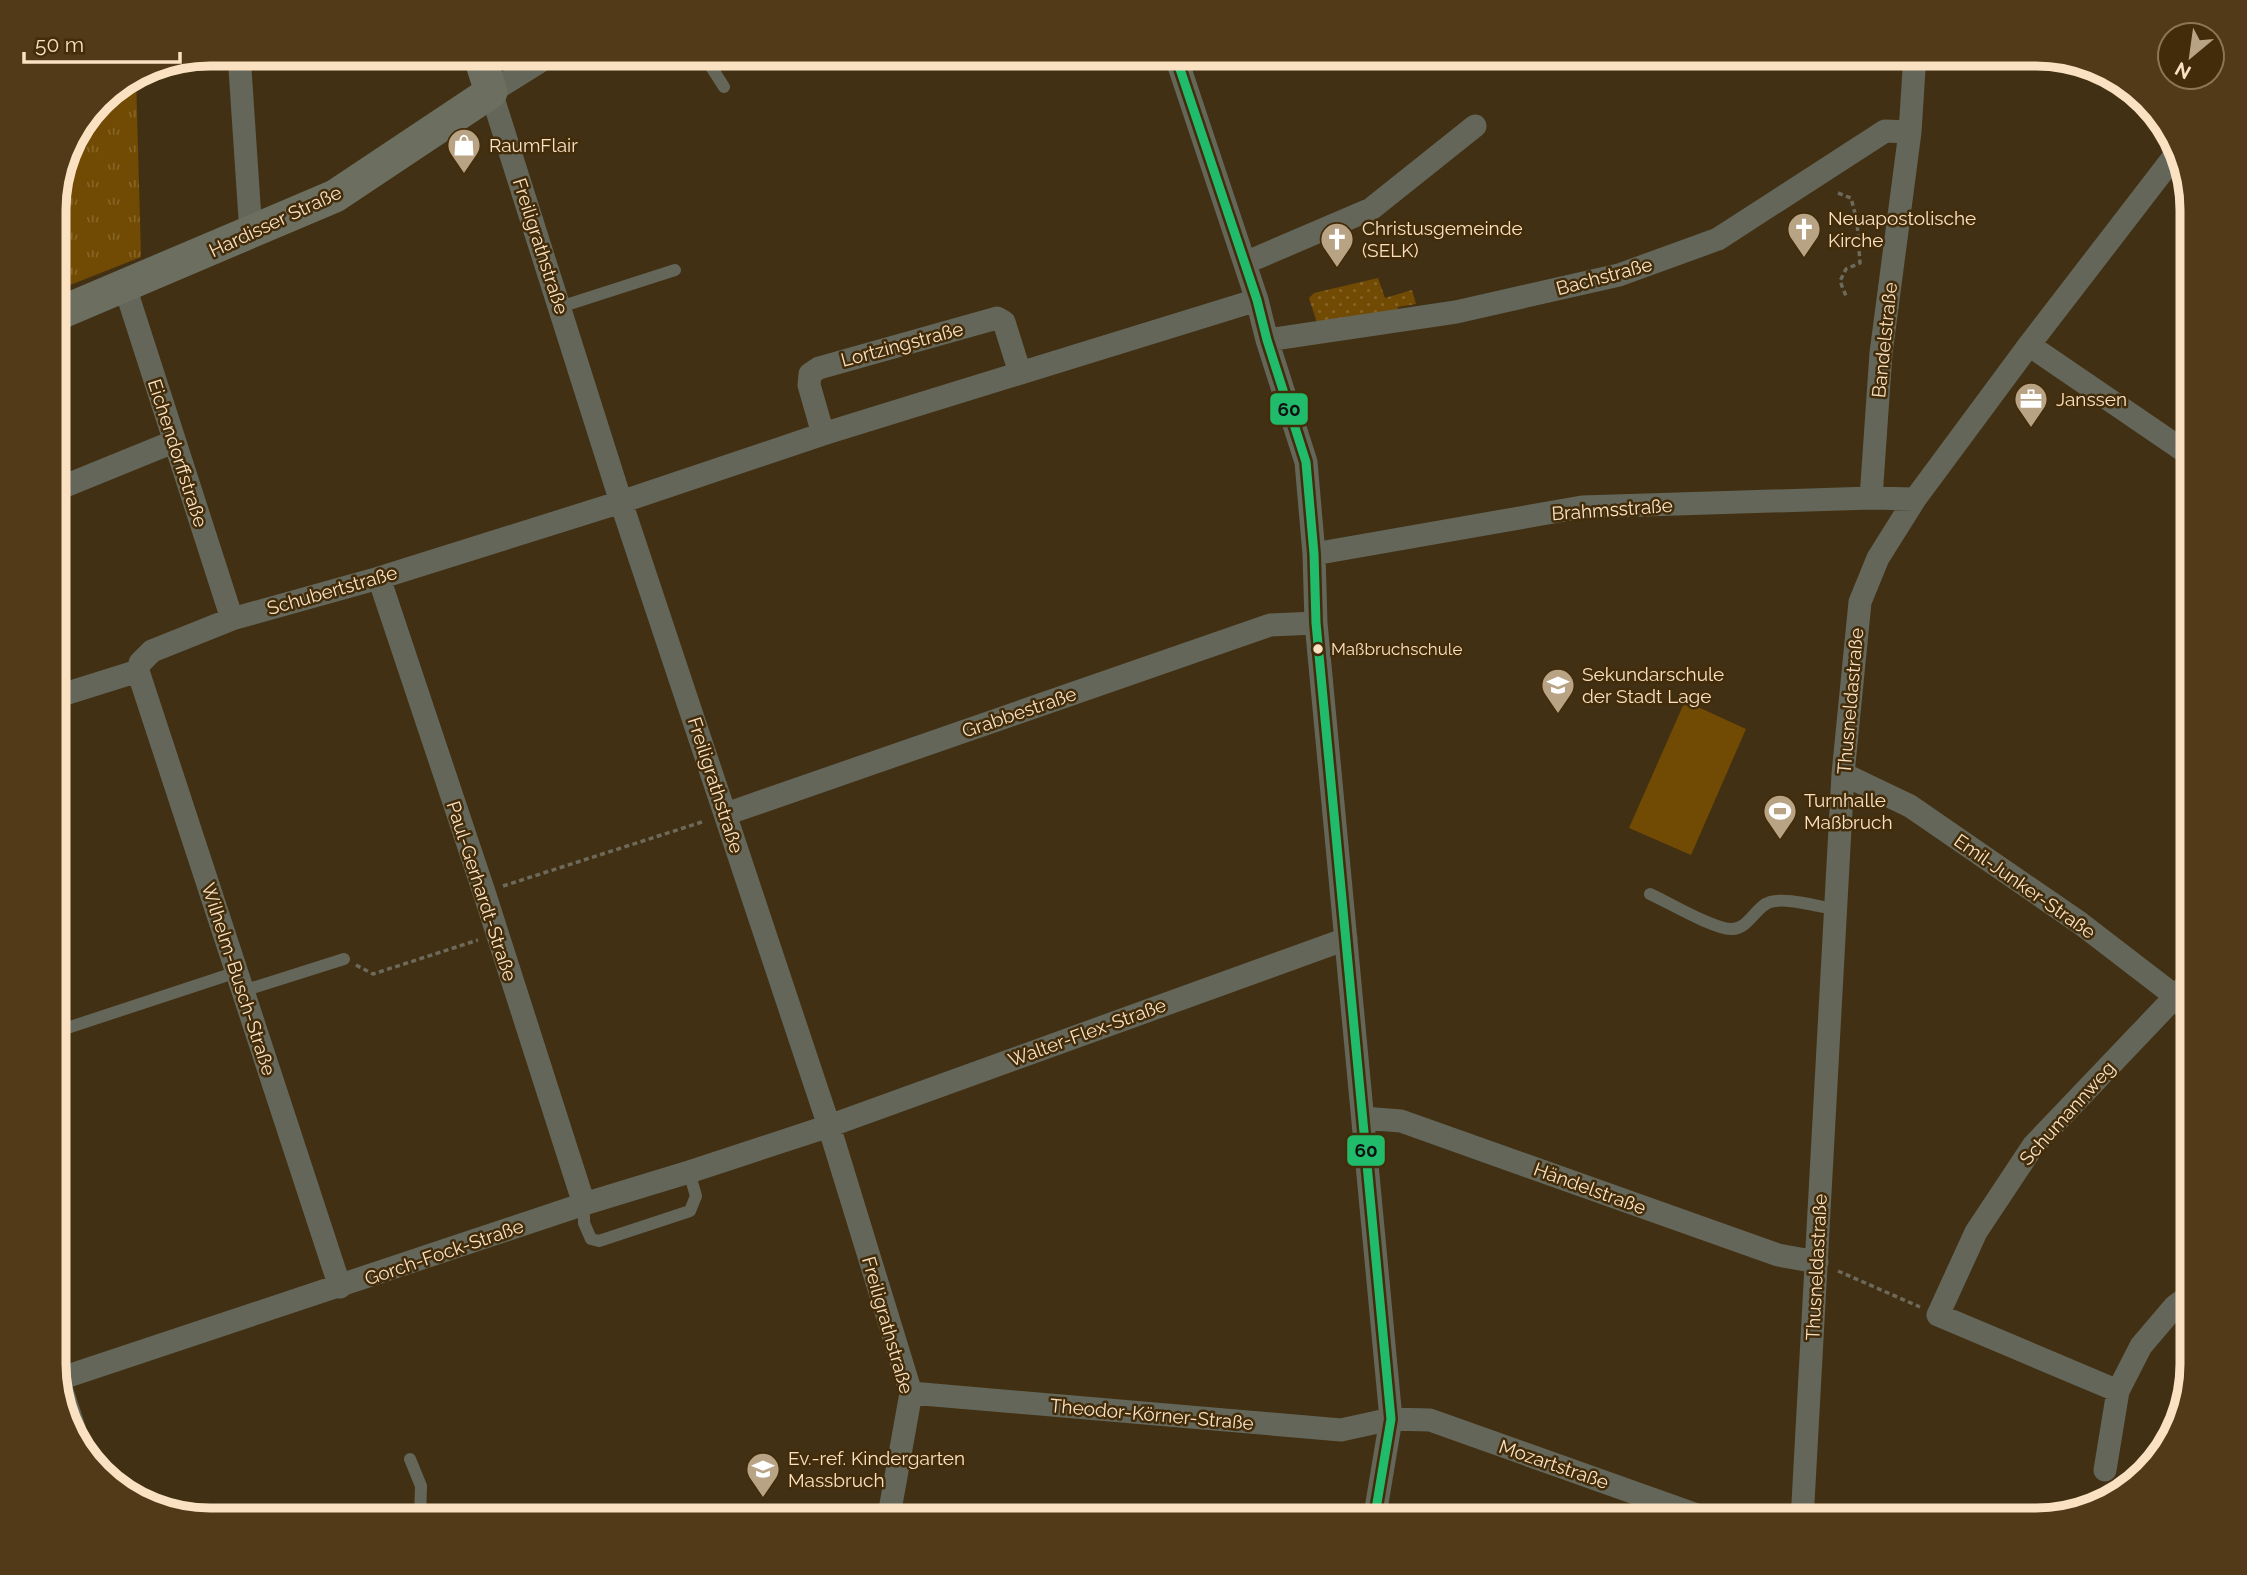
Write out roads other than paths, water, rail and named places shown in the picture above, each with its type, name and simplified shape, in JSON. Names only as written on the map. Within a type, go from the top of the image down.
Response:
[{"type":"street","points":[[240,66],[251,234]]},
{"type":"street","name":"Freiligrathstraße","points":[[483,66],[621,502],[828,1126],[911,1392],[890,1508]]},
{"type":"street","name":"Hardisser Straße","points":[[67,310],[335,196],[533,66]]},
{"type":"street","points":[[1179,66],[1257,300],[1266,340],[1306,462],[1314,554],[1316,623],[1391,1419],[1376,1508]]},
{"type":"street","name":"Bandelstraße","points":[[1871,498],[1881,353],[1910,132],[1914,66]]},
{"type":"street","points":[[1245,263],[1371,209],[1475,126]]},
{"type":"street","name":"Bachstraße","points":[[1266,340],[1456,312],[1619,275],[1718,239],[1885,131],[1910,132]]},
{"type":"street","name":"Thusneldastraße","points":[[1802,1508],[1843,774],[1860,602],[1878,558],[1915,499],[2171,160]]},
{"type":"street","name":"Eichendorffstraße","points":[[125,287],[232,619]]},
{"type":"street","points":[[621,502],[823,434],[1257,300]]},
{"type":"street","name":"Lortzingstraße","points":[[823,434],[809,385],[810,374],[819,368],[997,318],[1004,322],[1020,373]]},
{"type":"street","points":[[2029,345],[2180,448]]},
{"type":"street","points":[[67,485],[173,442]]},
{"type":"street","points":[[1871,498],[1915,499]]},
{"type":"street","name":"Brahmsstraße","points":[[1314,554],[1582,507],[1871,498]]},
{"type":"street","name":"Schubertstraße","points":[[67,693],[138,671],[140,663],[152,651],[232,619],[379,578],[621,502]]},
{"type":"street","name":"Paul-Gerhardt-Straße","points":[[379,578],[584,1204]]},
{"type":"street","name":"Grabbestraße","points":[[726,814],[1270,625],[1316,623]]},
{"type":"street","name":"Wilhelm-Busch-Straße","points":[[138,671],[341,1287]]},
{"type":"street","name":"Emil-Junker-Straße","points":[[1843,774],[1910,806],[2080,923],[2180,1002]]},
{"type":"street","name":"Walter-Flex-Straße","points":[[828,1126],[1346,939]]},
{"type":"street","name":"Schumannweg","points":[[2118,1391],[1938,1315],[1976,1232],[2033,1146],[2180,991]]},
{"type":"street","name":"Händelstraße","points":[[1363,1118],[1401,1121],[1778,1255],[1817,1262]]},
{"type":"street","name":"Gorch-Fock-Straße","points":[[67,1371],[341,1287],[584,1204],[828,1126]]},
{"type":"street","points":[[2105,1470],[2118,1391],[2141,1346],[2180,1302]]},
{"type":"street","name":"Theodor-Körner-Straße","points":[[911,1392],[1341,1430],[1391,1419]]},
{"type":"street","name":"Mozartstraße","points":[[1391,1419],[1430,1420],[1677,1508]]},
{"type":"lane","points":[[711,66],[724,87]]},
{"type":"lane","points":[[560,307],[675,270]]},
{"type":"lane","points":[[1650,894],[1718,926],[1731,929],[1741,927],[1768,902],[1780,901],[1836,909]]},
{"type":"lane","points":[[67,1029],[240,981],[344,959]]},
{"type":"lane","points":[[584,1204],[584,1223],[591,1239],[599,1241],[690,1210],[696,1196],[689,1172]]},
{"type":"lane","points":[[410,1459],[421,1486],[420,1508]]},
{"type":"place","name":"RaumFlair","points":[[464,175]]},
{"type":"place","name":"Neuapostolische Kirche","points":[[1804,259]]},
{"type":"place","name":"Christusgemeinde (SELK)","points":[[1337,269]]},
{"type":"place","name":"Janssen","points":[[2031,429]]},
{"type":"place","name":"Maßbruchschule","points":[[1318,649]]},
{"type":"place","name":"Sekundarschule der Stadt Lage","points":[[1558,715]]},
{"type":"place","name":"Turnhalle Maßbruch","points":[[1780,841]]},
{"type":"place","name":"Ev.-ref. Kindergarten Massbruch","points":[[763,1499]]}]
